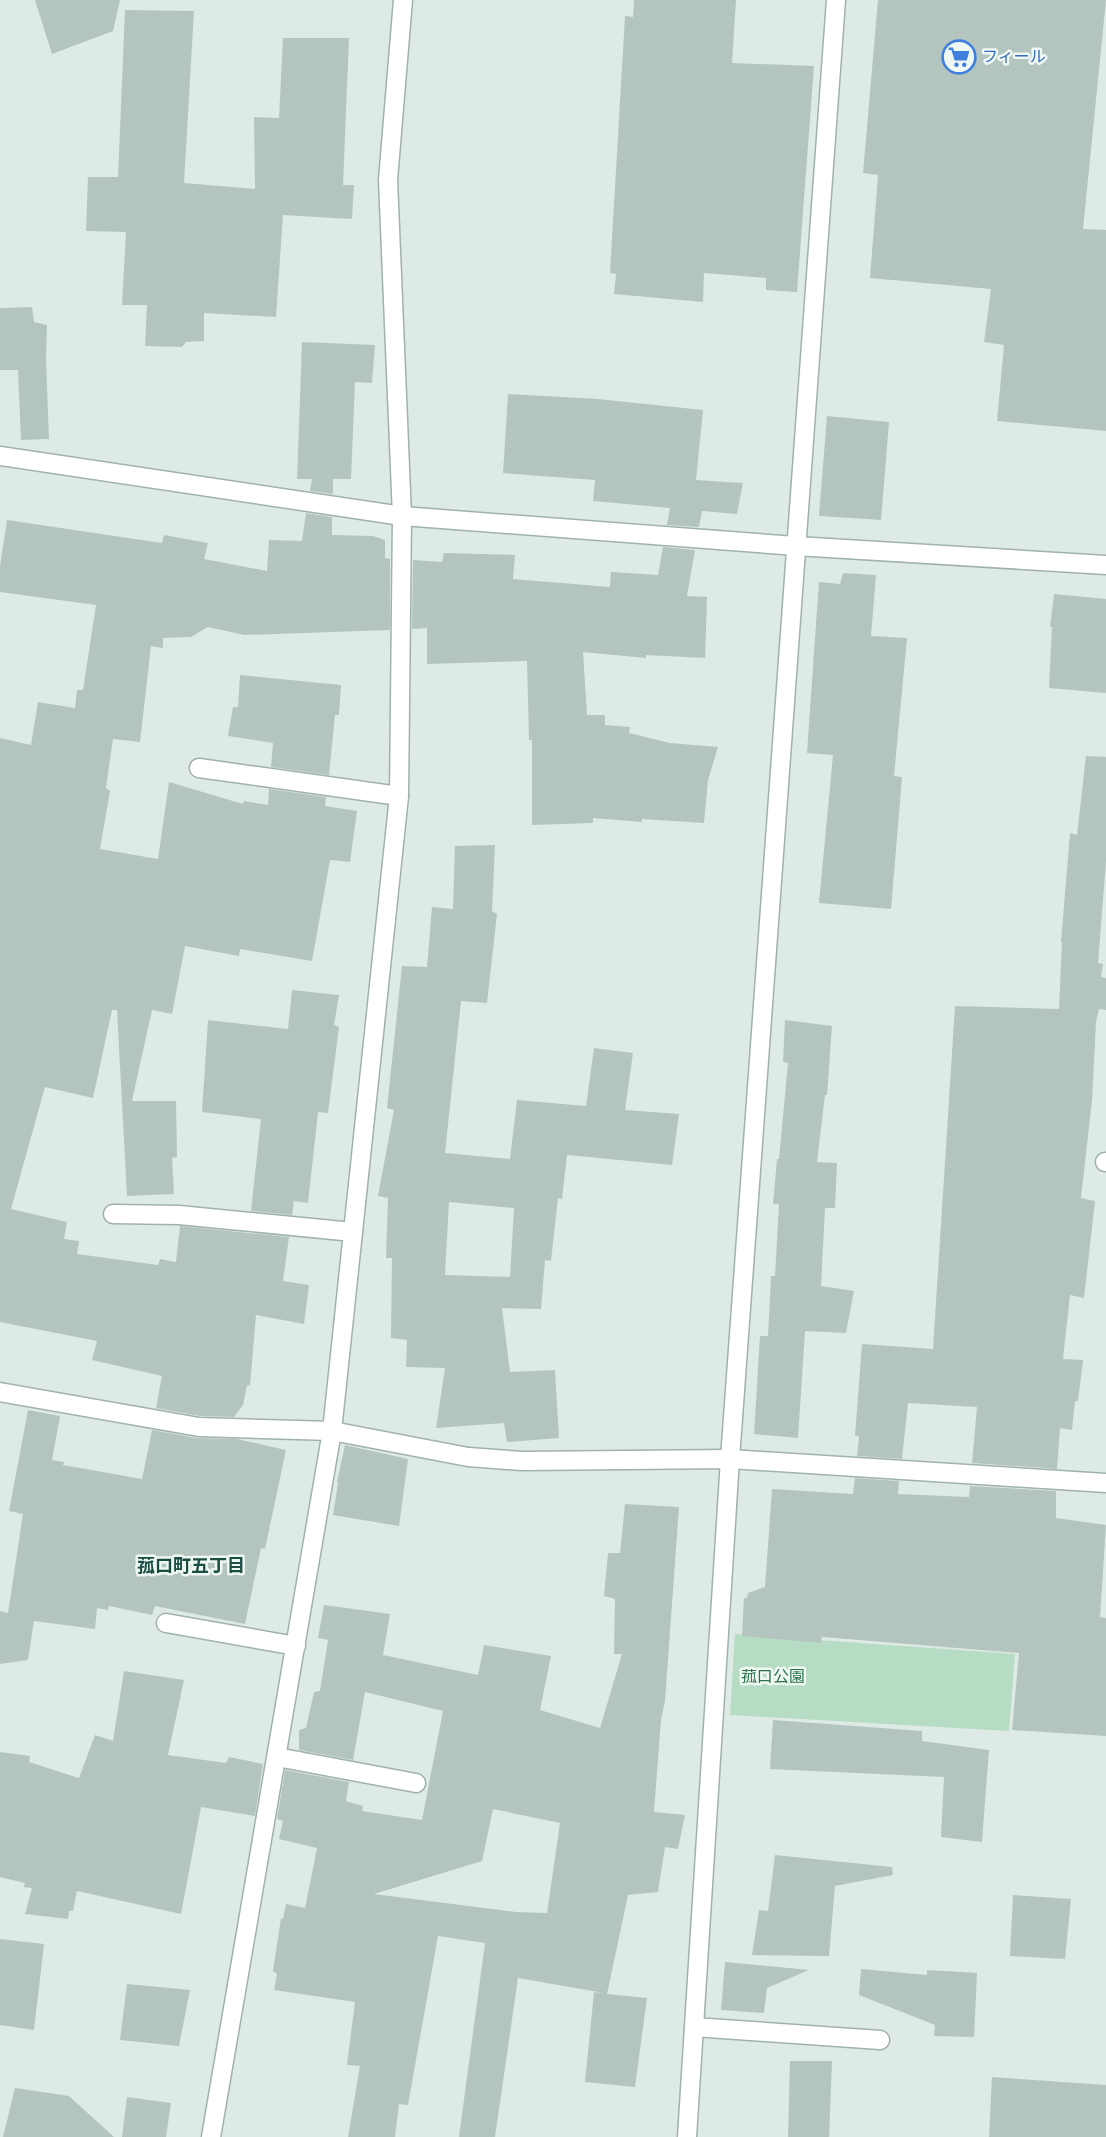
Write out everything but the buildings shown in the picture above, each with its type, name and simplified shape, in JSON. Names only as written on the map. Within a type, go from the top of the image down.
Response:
[{"type":"street","points":[[211,2137],[332,1431],[399,796],[402,516],[388,180],[403,0]]},
{"type":"street","points":[[687,2137],[730,1459],[836,0]]},
{"type":"street","points":[[0,456],[402,516],[796,546],[1106,565]]},
{"type":"street","points":[[199,768],[399,796]]},
{"type":"street","points":[[113,1214],[179,1215],[353,1232]]},
{"type":"street","points":[[0,1392],[199,1427],[332,1431],[468,1458],[522,1461],[730,1459],[1106,1483]]},
{"type":"street","points":[[166,1623],[296,1646]]},
{"type":"street","points":[[277,1757],[416,1783]]},
{"type":"street","points":[[694,2027],[880,2040]]},
{"type":"green space","name":"菰口公園","points":[[735,1634],[1015,1654],[1009,1731],[730,1715]]},
{"type":"place","name":"フィール","points":[[959,57]]},
{"type":"district","name":"菰口町五丁目","points":[[191,1567]]}]
